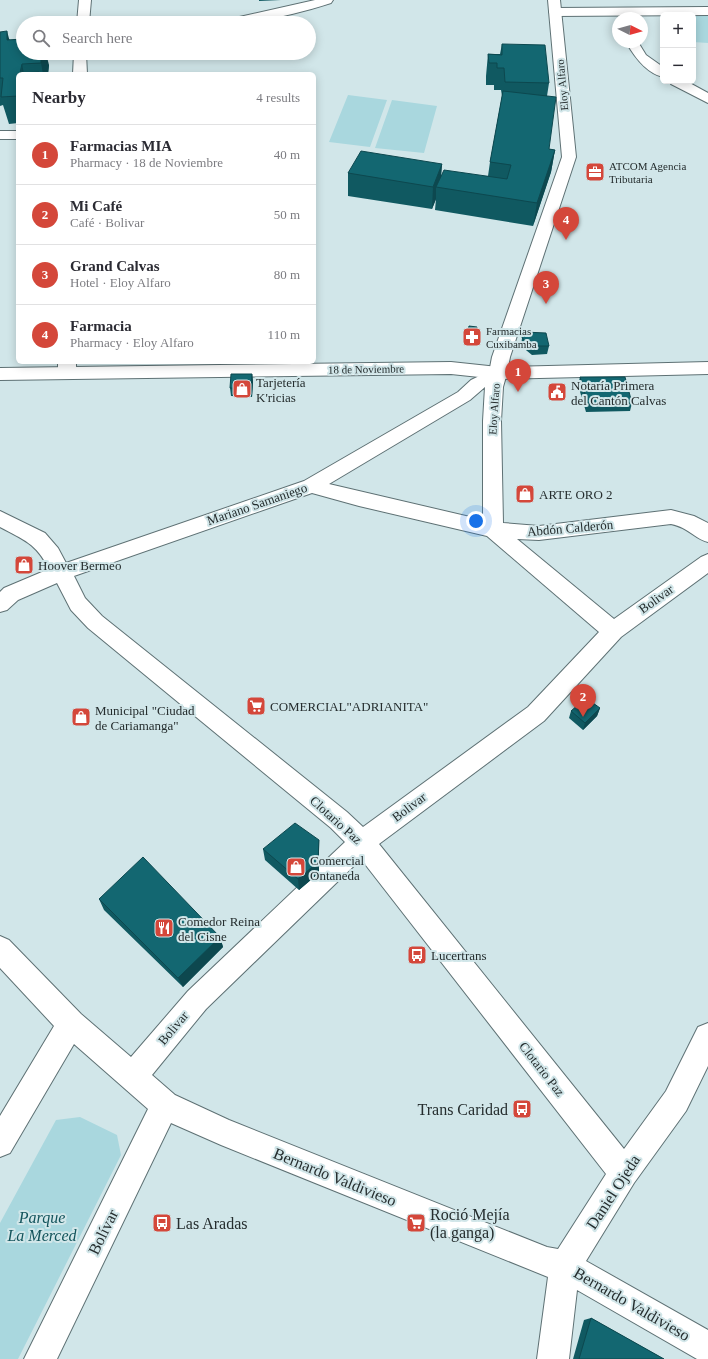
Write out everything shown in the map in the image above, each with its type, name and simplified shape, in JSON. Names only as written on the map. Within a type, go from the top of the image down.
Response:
[{"type":"street","points":[[84,16],[85,0]]},
{"type":"street","points":[[263,16],[309,6],[327,0]]},
{"type":"street","points":[[555,6],[612,14]]},
{"type":"street","name":"Eloy Alfaro","points":[[493,530],[492,421],[494,387],[501,357],[569,157],[555,6]]},
{"type":"street","points":[[648,14],[708,11]]},
{"type":"street","points":[[636,48],[641,57],[660,71]]},
{"type":"street","points":[[80,60],[80,72]]},
{"type":"street","points":[[681,84],[708,99]]},
{"type":"street","points":[[0,135],[16,135]]},
{"type":"street","name":"18 de Noviembre","points":[[0,374],[67,368],[451,368],[498,373],[708,368]]},
{"type":"street","name":"Mariano Samaniego","points":[[4,598],[60,573],[311,486],[464,396],[477,384],[498,373]]},
{"type":"street","points":[[450,404],[470,403],[486,412],[492,421]]},
{"type":"street","name":"Abdón Calderón","points":[[311,486],[359,499],[493,530],[539,533],[671,518],[688,520],[701,528],[708,535]]},
{"type":"street","name":"Clotario Paz","points":[[0,518],[38,538],[51,553],[60,573],[78,604],[95,622],[339,820],[362,842],[624,1173]]},
{"type":"street","points":[[493,530],[612,631]]},
{"type":"street","name":"Bolivar","points":[[132,1077],[197,1000],[362,842],[536,714],[612,631],[708,562]]},
{"type":"street","points":[[4,598],[41,590],[64,595],[78,604]]},
{"type":"street","name":"Bernardo Valdivieso","points":[[0,949],[72,1024],[165,1105],[222,1131],[547,1262],[565,1266],[708,1348]]},
{"type":"street","points":[[0,1142],[72,1024]]},
{"type":"street","name":"Daniel Ojeda","points":[[553,1359],[565,1266],[624,1173],[676,1101],[708,1037]]},
{"type":"street","name":"Bolívar","points":[[40,1359],[165,1105]]},
{"type":"green space","points":[[696,16],[708,16],[708,43],[696,42]]},
{"type":"green space","points":[[348,95],[387,100],[370,147],[329,142]]},
{"type":"green space","points":[[392,100],[437,106],[424,153],[375,148]]},
{"type":"green space","name":"Parque La Merced","points":[[80,1117],[117,1135],[121,1155],[18,1359],[0,1359],[0,1223],[56,1120]]},
{"type":"building","points":[[7,31],[7,40],[16,39],[16,60],[41,60],[41,63],[22,64],[20,72],[16,72],[16,96],[1,97],[3,78],[0,78],[0,32]]},
{"type":"building","points":[[502,44],[545,45],[549,83],[505,82],[504,68],[497,68],[497,63],[489,63],[488,54],[502,55]]},
{"type":"building","points":[[503,91],[556,97],[549,149],[555,150],[537,203],[436,187],[444,170],[507,179],[511,165],[490,162]]},
{"type":"building","points":[[361,151],[442,164],[433,187],[348,173]]},
{"type":"building","points":[[469,326],[477,327],[476,330],[468,330]]},
{"type":"building","points":[[524,332],[546,333],[549,346],[533,346],[522,338]]},
{"type":"building","points":[[231,374],[252,374],[251,389],[230,388]]},
{"type":"building","points":[[580,377],[625,377],[632,403],[588,404]]},
{"type":"building","points":[[586,698],[600,708],[585,723],[571,711]]},
{"type":"building","name":"Comercial Ontaneda","points":[[295,823],[319,840],[318,862],[298,879],[263,849]]},
{"type":"building","name":"Comedor Reina del Cisne","points":[[143,857],[220,937],[178,978],[99,899]]},
{"type":"building","points":[[591,1318],[664,1359],[579,1359]]},
{"type":"place","name":"ATCOM Agencia Tributaria","points":[[595,172]]},
{"type":"place","name":"Farmacia","points":[[566,240]]},
{"type":"place","name":"Grand Calvas","points":[[546,304]]},
{"type":"place","name":"Farmacias Cuxibamba","points":[[472,337]]},
{"type":"place","name":"Tarjetería K'ricias","points":[[242,389]]},
{"type":"place","name":"Farmacias MIA","points":[[518,392]]},
{"type":"place","name":"Notaría Primera del Cantón Calvas","points":[[557,392]]},
{"type":"place","name":"ARTE ORO 2","points":[[525,494]]},
{"type":"place","name":"Hoover Bermeo","points":[[24,565]]},
{"type":"place","name":"COMERCIAL\"ADRIANITA\"","points":[[256,706]]},
{"type":"place","name":"Municipal \"Ciudad de Cariamanga\"","points":[[81,717]]},
{"type":"place","name":"Mi Café","points":[[583,717]]},
{"type":"place","name":"Comercial Ontaneda","points":[[296,867]]},
{"type":"place","name":"Comedor Reina del Cisne","points":[[164,928]]},
{"type":"place","name":"Lucertrans","points":[[417,955]]},
{"type":"place","name":"Trans Caridad","points":[[522,1109]]},
{"type":"place","name":"Las Aradas","points":[[162,1223]]},
{"type":"place","name":"Roció Mejía (la ganga)","points":[[416,1223]]}]
